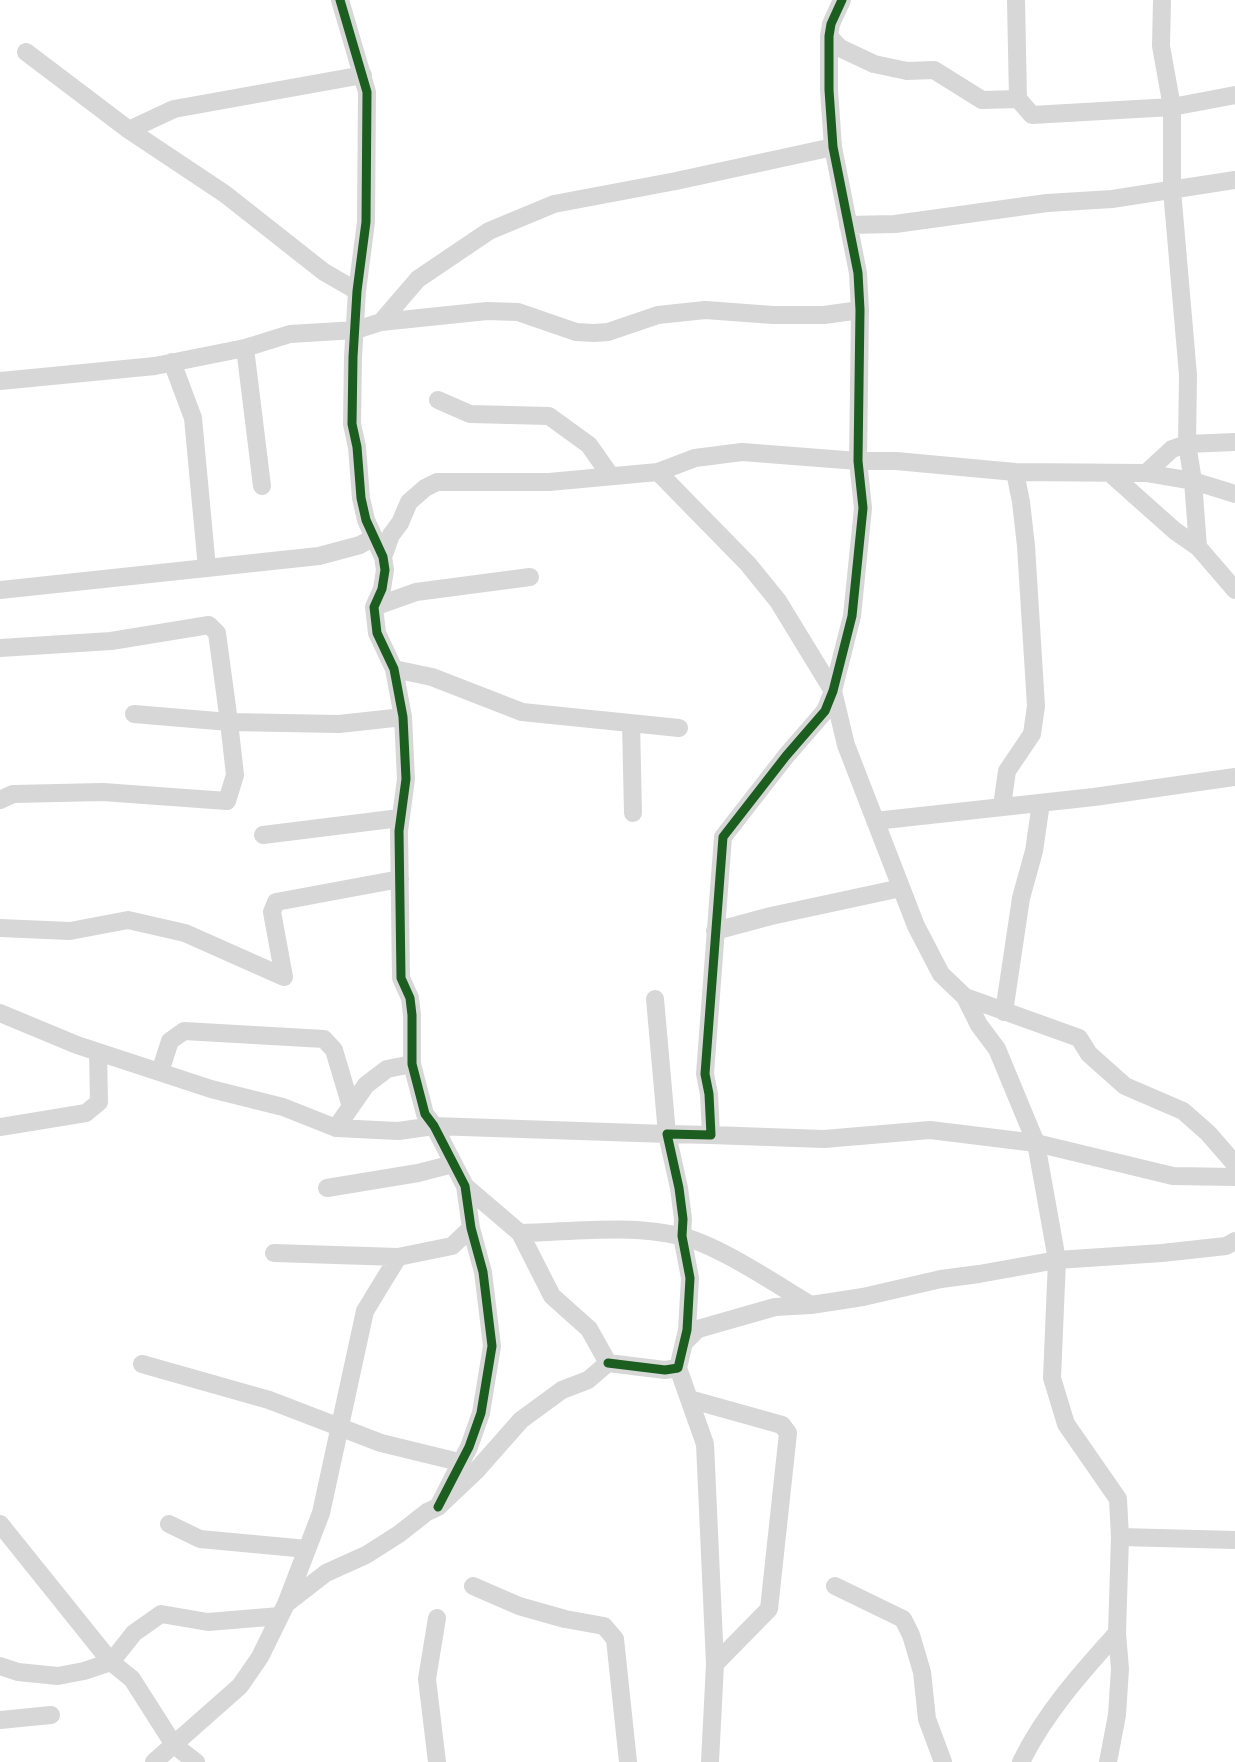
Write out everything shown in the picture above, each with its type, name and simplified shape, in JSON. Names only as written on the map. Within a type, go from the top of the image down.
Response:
[{"type":"street","points":[[340,0],[367,92],[366,222],[357,291],[352,424],[366,520],[383,556],[384,580],[374,607],[377,633],[394,669],[403,717],[406,779],[400,818],[401,978],[410,998],[412,1064],[425,1114],[465,1186],[471,1228],[483,1272],[492,1346],[481,1413],[469,1447],[438,1507]]},
{"type":"street","points":[[711,1135],[705,1074],[723,837],[825,710],[834,691],[852,616],[863,508],[858,461],[860,310],[858,273],[833,147],[829,90],[831,24],[842,0]]},
{"type":"street","points":[[1017,0],[1018,99],[1032,115],[1172,107],[1235,95]]},
{"type":"street","points":[[1162,0],[1161,46],[1172,107],[1172,190],[1188,375],[1187,444],[1198,547]]},
{"type":"street","points":[[830,36],[840,47],[874,64],[907,71],[934,70],[982,100],[1018,99]]},
{"type":"street","points":[[26,52],[129,130],[201,176],[324,272],[357,291]]},
{"type":"street","points":[[129,130],[174,109],[363,75]]},
{"type":"street","points":[[381,323],[418,279],[489,231],[554,204],[833,147]]},
{"type":"street","points":[[848,225],[895,224],[1047,203],[1112,199],[1235,180]]},
{"type":"street","points":[[0,382],[155,366],[245,348],[290,334],[356,330],[381,323],[487,311],[518,312],[576,332],[594,333],[608,332],[658,315],[705,310],[824,316],[860,310]]},
{"type":"street","points":[[245,348],[262,486]]},
{"type":"street","points":[[172,362],[193,418],[207,568]]},
{"type":"street","points":[[438,400],[471,414],[549,416],[589,445],[610,475]]},
{"type":"street","points":[[1146,473],[1172,449],[1187,444],[1235,442]]},
{"type":"street","points":[[383,556],[409,502],[437,482],[548,482],[658,472],[695,458],[742,452],[858,461],[896,461],[1015,472],[1146,473],[1193,481],[1235,494]]},
{"type":"street","points":[[658,472],[726,540],[778,601],[834,691],[846,745],[916,926],[941,974],[965,997],[979,1025],[996,1049],[1036,1143],[1057,1260],[1052,1378],[1066,1424],[1118,1499],[1120,1537],[1117,1633],[1120,1669],[1117,1715],[1108,1762]]},
{"type":"street","points":[[1002,806],[1007,771],[1031,734],[1036,706],[1026,546],[1015,472]]},
{"type":"street","points":[[1111,474],[1175,531],[1198,547],[1235,590]]},
{"type":"street","points":[[0,590],[319,556],[360,545],[374,537]]},
{"type":"street","points":[[374,607],[416,592],[530,577]]},
{"type":"street","points":[[0,648],[111,641],[209,625],[218,633],[235,775],[227,801],[103,792],[13,794],[0,800]]},
{"type":"street","points":[[394,669],[432,677],[522,712],[679,728]]},
{"type":"street","points":[[134,714],[229,722],[339,724],[403,717]]},
{"type":"street","points":[[631,723],[633,813]]},
{"type":"street","points":[[875,821],[1041,803],[1235,777]]},
{"type":"street","points":[[1004,1012],[1021,898],[1034,850],[1041,803]]},
{"type":"street","points":[[263,835],[400,818]]},
{"type":"street","points":[[0,928],[70,931],[128,920],[147,923],[185,933],[284,977],[272,912],[276,902],[400,879]]},
{"type":"street","points":[[715,931],[901,888]]},
{"type":"street","points":[[965,997],[1079,1038],[1089,1054],[1125,1086],[1183,1111],[1208,1133],[1235,1164]]},
{"type":"street","points":[[656,999],[667,1134],[679,1188],[682,1236],[690,1278],[684,1343],[678,1368],[705,1444],[715,1664],[709,1762]]},
{"type":"street","points":[[0,1013],[98,1052],[211,1089],[283,1107],[336,1128],[398,1131],[434,1126],[824,1139],[930,1130],[1036,1143],[1173,1176],[1235,1177]]},
{"type":"street","points":[[160,1072],[170,1041],[184,1031],[324,1039],[334,1050],[351,1107]]},
{"type":"street","points":[[0,1127],[86,1114],[99,1102],[98,1052]]},
{"type":"street","points":[[336,1128],[366,1085],[387,1069],[412,1064]]},
{"type":"street","points":[[327,1188],[418,1173],[453,1164]]},
{"type":"street","points":[[465,1186],[520,1233],[552,1296],[589,1329],[608,1363]]},
{"type":"street","points":[[274,1254],[398,1257],[452,1246],[471,1228]]},
{"type":"street","points":[[520,1233],[637,1230],[682,1236],[715,1250],[811,1305]]},
{"type":"street","points":[[684,1343],[698,1329],[775,1307],[863,1297],[941,1279],[1057,1260],[1162,1253],[1226,1245],[1235,1241]]},
{"type":"street","points":[[154,1762],[240,1686],[260,1657],[283,1610],[321,1513],[365,1311],[398,1257]]},
{"type":"street","points":[[0,1666],[18,1672],[58,1676],[85,1671],[111,1662],[134,1633],[161,1614],[208,1622],[283,1610],[326,1573],[366,1555],[438,1507],[476,1471],[521,1420],[562,1390],[588,1380],[608,1363],[665,1370],[678,1368]]},
{"type":"street","points":[[142,1364],[269,1400],[381,1443],[459,1462]]},
{"type":"street","points":[[689,1399],[782,1425],[788,1433],[769,1609],[715,1664]]},
{"type":"street","points":[[0,1524],[111,1662],[132,1679],[174,1745],[196,1762]]},
{"type":"street","points":[[169,1524],[200,1539],[307,1549]]},
{"type":"street","points":[[1120,1537],[1235,1540]]},
{"type":"street","points":[[473,1586],[519,1606],[565,1619],[604,1626],[615,1639],[628,1762]]},
{"type":"street","points":[[835,1586],[903,1619],[911,1635],[922,1672],[927,1719],[943,1762]]},
{"type":"street","points":[[437,1618],[427,1679],[437,1762]]},
{"type":"street","points":[[1021,1762],[1034,1734],[1078,1675],[1117,1633]]},
{"type":"street","points":[[0,1720],[51,1715]]},
{"type":"cycle path","points":[[340,0],[367,92],[366,222],[357,291],[352,424],[357,447],[361,498],[366,520],[383,557],[385,570],[382,589],[374,607],[377,633],[394,669],[403,717],[406,779],[399,831],[401,978],[410,998],[412,1064],[425,1114],[465,1186],[471,1228],[483,1272],[492,1346],[481,1413],[469,1447],[438,1507]]},
{"type":"cycle path","points":[[608,1363],[665,1370],[678,1368],[687,1330],[690,1278],[682,1236],[679,1188],[667,1134],[711,1135],[705,1074],[723,837],[825,711],[833,691],[852,616],[863,508],[858,461],[860,310],[858,273],[833,147],[829,90],[829,36],[831,24],[842,0]]}]
